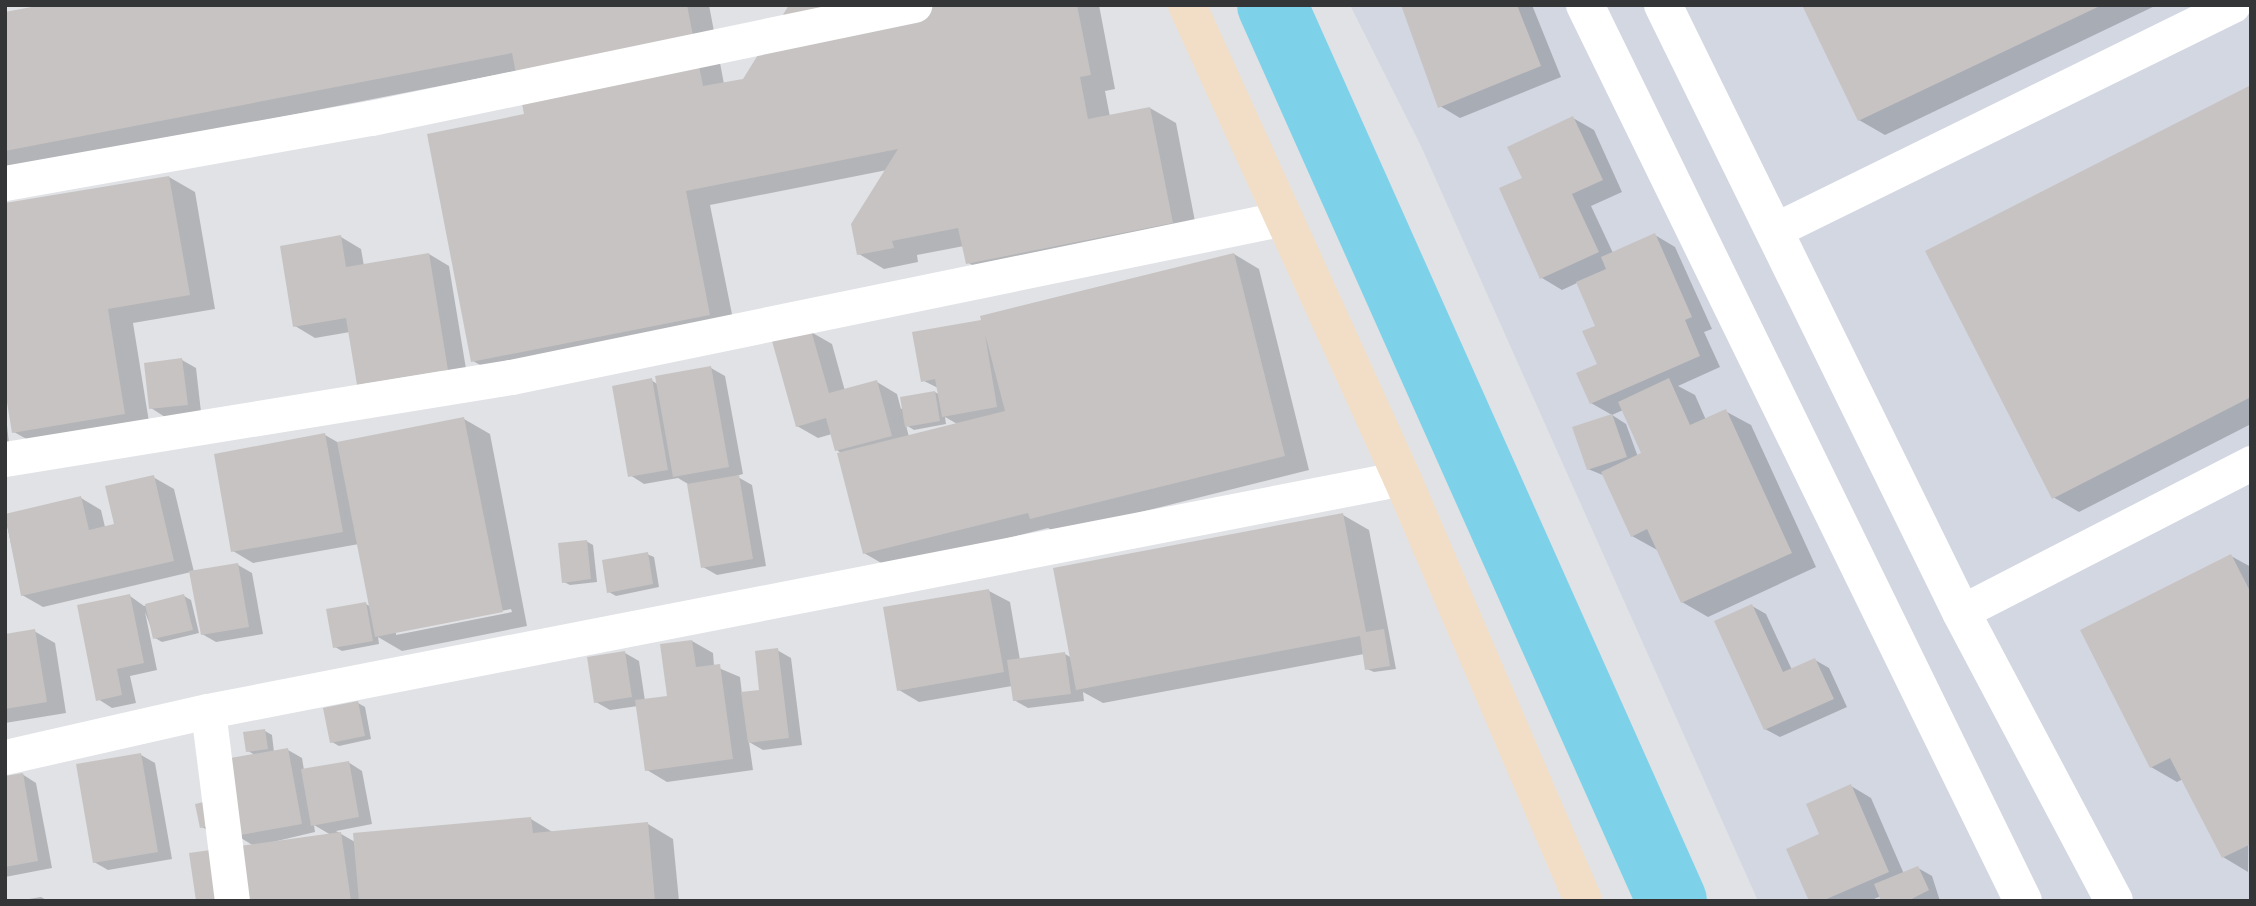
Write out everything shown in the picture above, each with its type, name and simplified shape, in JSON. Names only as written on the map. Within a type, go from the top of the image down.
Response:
[{"type":"main road","points":[[1187,5],[1402,478],[1583,901]]},
{"type":"street","points":[[5,183],[371,118],[914,5]]},
{"type":"street","points":[[1585,5],[2023,901]]},
{"type":"street","points":[[1663,5],[1961,612],[2114,901]]},
{"type":"street","points":[[1775,230],[2233,5]]},
{"type":"street","points":[[5,459],[511,377],[1284,218]]},
{"type":"street","points":[[1961,612],[2251,463]]},
{"type":"street","points":[[5,757],[208,711],[1402,478]]},
{"type":"street","points":[[208,711],[232,901]]},
{"type":"shaded area","points":[[1350,5],[2251,5],[2251,901],[1758,901],[1421,146]]},
{"type":"building","points":[[42,5],[687,5],[703,86],[743,79],[789,5],[1077,5],[1091,75],[1080,77],[1088,119],[1150,107],[1173,223],[966,264],[958,228],[892,241],[894,248],[857,255],[851,224],[898,149],[686,191],[710,315],[471,362],[427,134],[524,114],[512,53],[5,151],[5,12]]},
{"type":"building","points":[[1401,5],[1517,5],[1541,66],[1438,108]]},
{"type":"building","points":[[1802,5],[2102,5],[1858,121]]},
{"type":"building","points":[[2251,85],[2251,397],[2052,499],[1925,251]]},
{"type":"building","points":[[1573,116],[1603,180],[1572,194],[1599,252],[1540,279],[1499,188],[1522,178],[1507,147]]},
{"type":"building","points":[[169,176],[190,295],[108,309],[125,414],[12,433],[5,390],[5,203]]},
{"type":"building","points":[[1655,233],[1692,317],[1685,320],[1700,356],[1590,404],[1576,373],[1597,364],[1582,331],[1595,326],[1576,282],[1606,269],[1601,257]]},
{"type":"building","points":[[341,235],[346,267],[429,253],[448,370],[357,385],[346,318],[293,327],[280,246]]},
{"type":"building","points":[[1234,253],[1285,456],[1030,519],[1028,513],[863,554],[837,453],[1005,411],[985,334],[997,407],[942,417],[935,379],[921,382],[912,332],[981,320],[980,316]]},
{"type":"building","points":[[811,330],[829,393],[877,380],[892,436],[835,451],[826,418],[796,427],[772,341]]},
{"type":"building","points":[[182,358],[188,405],[149,409],[144,363]]},
{"type":"building","points":[[711,366],[729,467],[673,477],[655,376]]},
{"type":"building","points":[[652,378],[668,470],[628,477],[612,386]]},
{"type":"building","points":[[1669,378],[1690,425],[1726,409],[1792,553],[1681,603],[1647,529],[1631,537],[1601,472],[1641,453],[1618,402]]},
{"type":"building","points":[[935,391],[940,421],[905,427],[900,397]]},
{"type":"building","points":[[1612,414],[1627,457],[1587,470],[1572,427]]},
{"type":"building","points":[[464,417],[503,612],[375,637],[337,442]]},
{"type":"building","points":[[325,433],[343,532],[231,552],[214,454]]},
{"type":"building","points":[[154,475],[174,561],[21,596],[5,514],[81,496],[89,530],[114,524],[105,486]]},
{"type":"building","points":[[739,475],[753,559],[701,568],[687,484]]},
{"type":"building","points":[[1343,513],[1366,632],[1384,629],[1390,666],[1365,670],[1360,636],[1076,690],[1053,568]]},
{"type":"building","points":[[587,540],[591,579],[562,583],[558,543]]},
{"type":"building","points":[[648,552],[653,584],[607,593],[602,560]]},
{"type":"building","points":[[2231,554],[2251,593],[2251,844],[2222,858],[2170,758],[2150,768],[2080,630]]},
{"type":"building","points":[[238,563],[249,627],[201,635],[189,571]]},
{"type":"building","points":[[989,589],[1004,672],[897,691],[883,607]]},
{"type":"building","points":[[130,594],[144,663],[117,669],[122,695],[96,701],[77,605]]},
{"type":"building","points":[[184,594],[193,630],[153,639],[145,604]]},
{"type":"building","points":[[366,602],[373,641],[333,648],[326,609]]},
{"type":"building","points":[[1752,604],[1783,672],[1815,658],[1834,699],[1764,730],[1714,621]]},
{"type":"building","points":[[35,629],[47,702],[5,709],[5,634]]},
{"type":"building","points":[[692,640],[696,667],[720,664],[733,759],[645,771],[635,700],[667,696],[660,644]]},
{"type":"building","points":[[778,648],[789,738],[748,743],[741,692],[759,690],[755,651]]},
{"type":"building","points":[[625,651],[632,697],[594,703],[587,657]]},
{"type":"building","points":[[1065,652],[1071,694],[1013,701],[1007,660]]},
{"type":"building","points":[[358,701],[365,736],[330,743],[323,708]]},
{"type":"building","points":[[265,729],[268,749],[246,752],[243,732]]},
{"type":"building","points":[[288,748],[302,824],[235,836],[232,822],[200,828],[195,804],[226,797],[219,760]]},
{"type":"building","points":[[141,753],[158,852],[93,863],[76,764]]},
{"type":"building","points":[[349,761],[359,817],[311,826],[301,769]]},
{"type":"building","points":[[23,773],[38,861],[5,867],[5,776]]},
{"type":"building","points":[[1851,784],[1889,872],[1822,901],[1809,901],[1786,849],[1819,834],[1806,804]]},
{"type":"building","points":[[531,817],[533,833],[648,822],[655,901],[359,901],[353,833]]},
{"type":"building","points":[[341,832],[351,901],[196,901],[189,853]]},
{"type":"building","points":[[1918,866],[1929,890],[1908,901],[1881,901],[1874,884]]},
{"type":"waterway","points":[[1272,5],[1672,901]]}]
